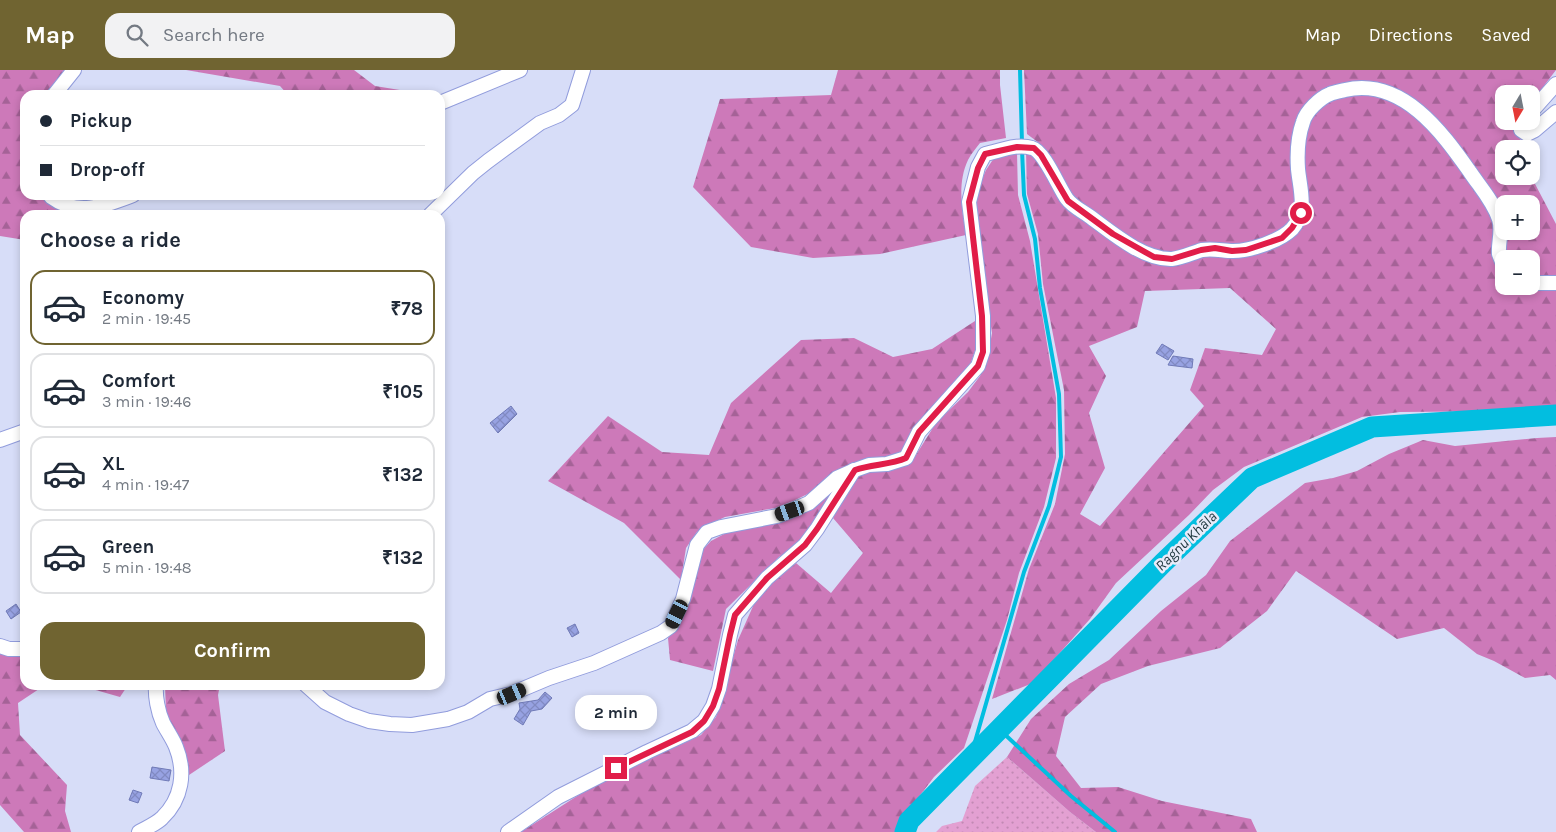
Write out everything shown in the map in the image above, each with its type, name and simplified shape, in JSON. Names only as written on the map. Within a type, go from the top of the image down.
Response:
[{"type":"street","points":[[58,90],[74,70]]},
{"type":"street","points":[[445,101],[520,70]]},
{"type":"street","points":[[435,210],[488,160],[540,123],[572,105],[584,70]]},
{"type":"street","points":[[1540,102],[1556,84]]},
{"type":"street","points":[[312,690],[325,702],[348,714],[369,721],[412,725],[448,719],[468,712],[490,699],[512,694],[549,678],[594,663],[660,633],[671,626],[683,598],[697,545],[707,532],[721,527],[777,516],[809,503],[837,478],[869,465],[887,464],[906,458],[919,432],[978,366],[983,352],[982,316],[969,202],[978,168],[985,154],[1017,147],[1034,148],[1041,155],[1068,201],[1113,234],[1154,257],[1172,259],[1201,250],[1215,248],[1232,251],[1246,250],[1282,238],[1292,228],[1301,213],[1302,190],[1298,170],[1299,145],[1303,120],[1315,105],[1330,94],[1350,89],[1375,89],[1397,98],[1416,109],[1455,150],[1488,198],[1500,220],[1500,250]]},
{"type":"street","points":[[1540,125],[1556,112]]},
{"type":"street","points":[[1521,130],[1526,134],[1534,130]]},
{"type":"street","points":[[54,200],[72,208],[88,208],[120,200]]},
{"type":"street","points":[[1540,283],[1556,283]]},
{"type":"street","points":[[0,440],[20,433]]},
{"type":"street","points":[[508,832],[558,797],[647,752],[692,732],[704,721],[713,706],[719,689],[735,615],[767,578],[805,545],[855,470]]},
{"type":"street","points":[[0,646],[9,649],[20,649]]},
{"type":"street","points":[[139,832],[162,818],[176,801],[181,787],[182,766],[176,746],[162,722],[156,690]]},
{"type":"shaded area","points":[[1007,757],[1096,832],[936,832],[942,826],[962,821],[975,786]]},
{"type":"green space","points":[[0,70],[70,70],[53,90],[20,90],[20,200],[53,200],[68,210],[20,210],[20,239],[0,236]]},
{"type":"green space","points":[[186,70],[354,70],[375,86],[400,90],[284,90],[280,86]]},
{"type":"green space","points":[[838,70],[1000,70],[1006,138],[980,143],[968,160],[961,187],[966,235],[880,254],[813,258],[751,247],[693,187],[720,99],[831,95]]},
{"type":"green space","points":[[1024,70],[1556,70],[1540,91],[1540,85],[1495,85],[1495,130],[1514,130],[1521,140],[1495,140],[1495,185],[1536,185],[1556,224],[1556,276],[1549,279],[1540,279],[1540,250],[1505,250],[1504,240],[1540,240],[1540,195],[1495,195],[1495,210],[1454,142],[1370,84],[1314,103],[1296,171],[1295,215],[1279,231],[1255,243],[1170,253],[1151,250],[1110,227],[1065,192],[1039,143],[1027,134]]},
{"type":"green space","points":[[1355,93],[1379,94],[1401,103],[1452,153],[1495,220],[1495,240],[1500,240],[1501,250],[1495,250],[1495,295],[1540,295],[1540,287],[1556,287],[1556,407],[1539,411],[1400,412],[1362,417],[1244,467],[1213,490],[1116,583],[1090,619],[1033,683],[992,699],[1029,569],[1055,504],[1065,454],[1064,390],[1043,284],[1038,234],[1027,194],[1026,151],[1035,155],[1066,204],[1178,263],[1297,231],[1301,169],[1307,123],[1319,109],[1335,98]],"holes":[[[1230,288],[1276,329],[1262,355],[1205,348],[1190,390],[1204,406],[1100,526],[1080,514],[1105,468],[1089,413],[1106,376],[1089,346],[1137,327],[1145,291]]]},
{"type":"green space","points":[[1017,153],[1018,195],[1030,241],[1056,398],[1056,458],[1044,507],[1019,573],[1007,620],[964,748],[934,777],[908,811],[896,832],[521,832],[585,791],[631,767],[701,735],[716,717],[738,640],[754,604],[772,583],[796,563],[831,593],[863,553],[833,518],[847,489],[859,474],[902,466],[914,458],[936,423],[968,392],[980,376],[988,356],[992,333],[973,212],[977,191],[986,170],[994,158]]},
{"type":"green space","points":[[975,321],[976,348],[970,365],[902,453],[775,508],[725,517],[710,524],[697,532],[686,548],[681,580],[624,523],[548,481],[608,416],[662,452],[709,455],[731,403],[801,340],[854,338],[893,357],[932,349]]},
{"type":"green space","points":[[1556,437],[1556,680],[1550,675],[1525,678],[1477,654],[1444,628],[1397,639],[1296,571],[1267,611],[1220,648],[1148,666],[1101,684],[1065,717],[1056,756],[1081,788],[1118,787],[1162,801],[1251,819],[1257,832],[1096,832],[1007,757],[1031,719],[1069,684],[1109,660],[1161,611],[1206,575],[1230,541],[1305,483],[1357,471],[1389,454],[1423,440],[1455,446]]},
{"type":"green space","points":[[840,482],[800,543],[779,557],[726,609],[713,671],[670,660],[668,638],[679,625],[689,601],[699,554],[711,541],[726,533],[780,523]]},
{"type":"green space","points":[[0,652],[20,657],[20,690],[38,690],[18,703],[20,735],[67,785],[65,811],[71,832],[24,832],[0,805]]},
{"type":"green space","points":[[96,690],[125,690],[120,697]]},
{"type":"green space","points":[[165,690],[219,690],[225,751],[189,775],[184,755],[174,735],[166,711]]},
{"type":"building","points":[[1162,344],[1174,351],[1168,360],[1156,353]]},
{"type":"building","points":[[1173,356],[1193,359],[1192,368],[1168,365]]},
{"type":"building","points":[[511,406],[517,414],[498,433],[490,423]]},
{"type":"building","points":[[16,604],[20,613],[11,619],[6,611]]},
{"type":"building","points":[[575,624],[579,633],[572,637],[567,628]]},
{"type":"building","points":[[545,692],[552,698],[542,709],[531,711],[523,725],[514,719],[520,709],[519,703],[538,700]]},
{"type":"building","points":[[152,767],[171,770],[169,781],[150,778]]},
{"type":"building","points":[[133,790],[142,793],[138,803],[129,800]]},
{"type":"waterway","points":[[1020,70],[1022,143]]},
{"type":"waterway","points":[[970,759],[1024,572],[1049,506],[1061,457],[1059,394],[1040,288],[1035,239],[1024,195],[1022,150]]},
{"type":"waterway","name":"Ragnu Khāla","points":[[905,832],[909,821],[1163,563],[1252,478],[1372,427],[1556,415]]},
{"type":"waterway","points":[[999,729],[1071,796],[1115,832]]},
{"type":"route","points":[[616,768],[692,732],[704,721],[713,706],[719,689],[735,615],[767,578],[805,545],[855,470],[869,465],[887,464],[906,458],[919,432],[978,366],[983,352],[982,316],[969,202],[978,168],[985,154],[1017,147],[1034,148],[1041,155],[1068,201],[1113,234],[1154,257],[1172,259],[1201,250],[1215,248],[1232,251],[1246,250],[1282,238],[1292,228],[1301,213]]}]
